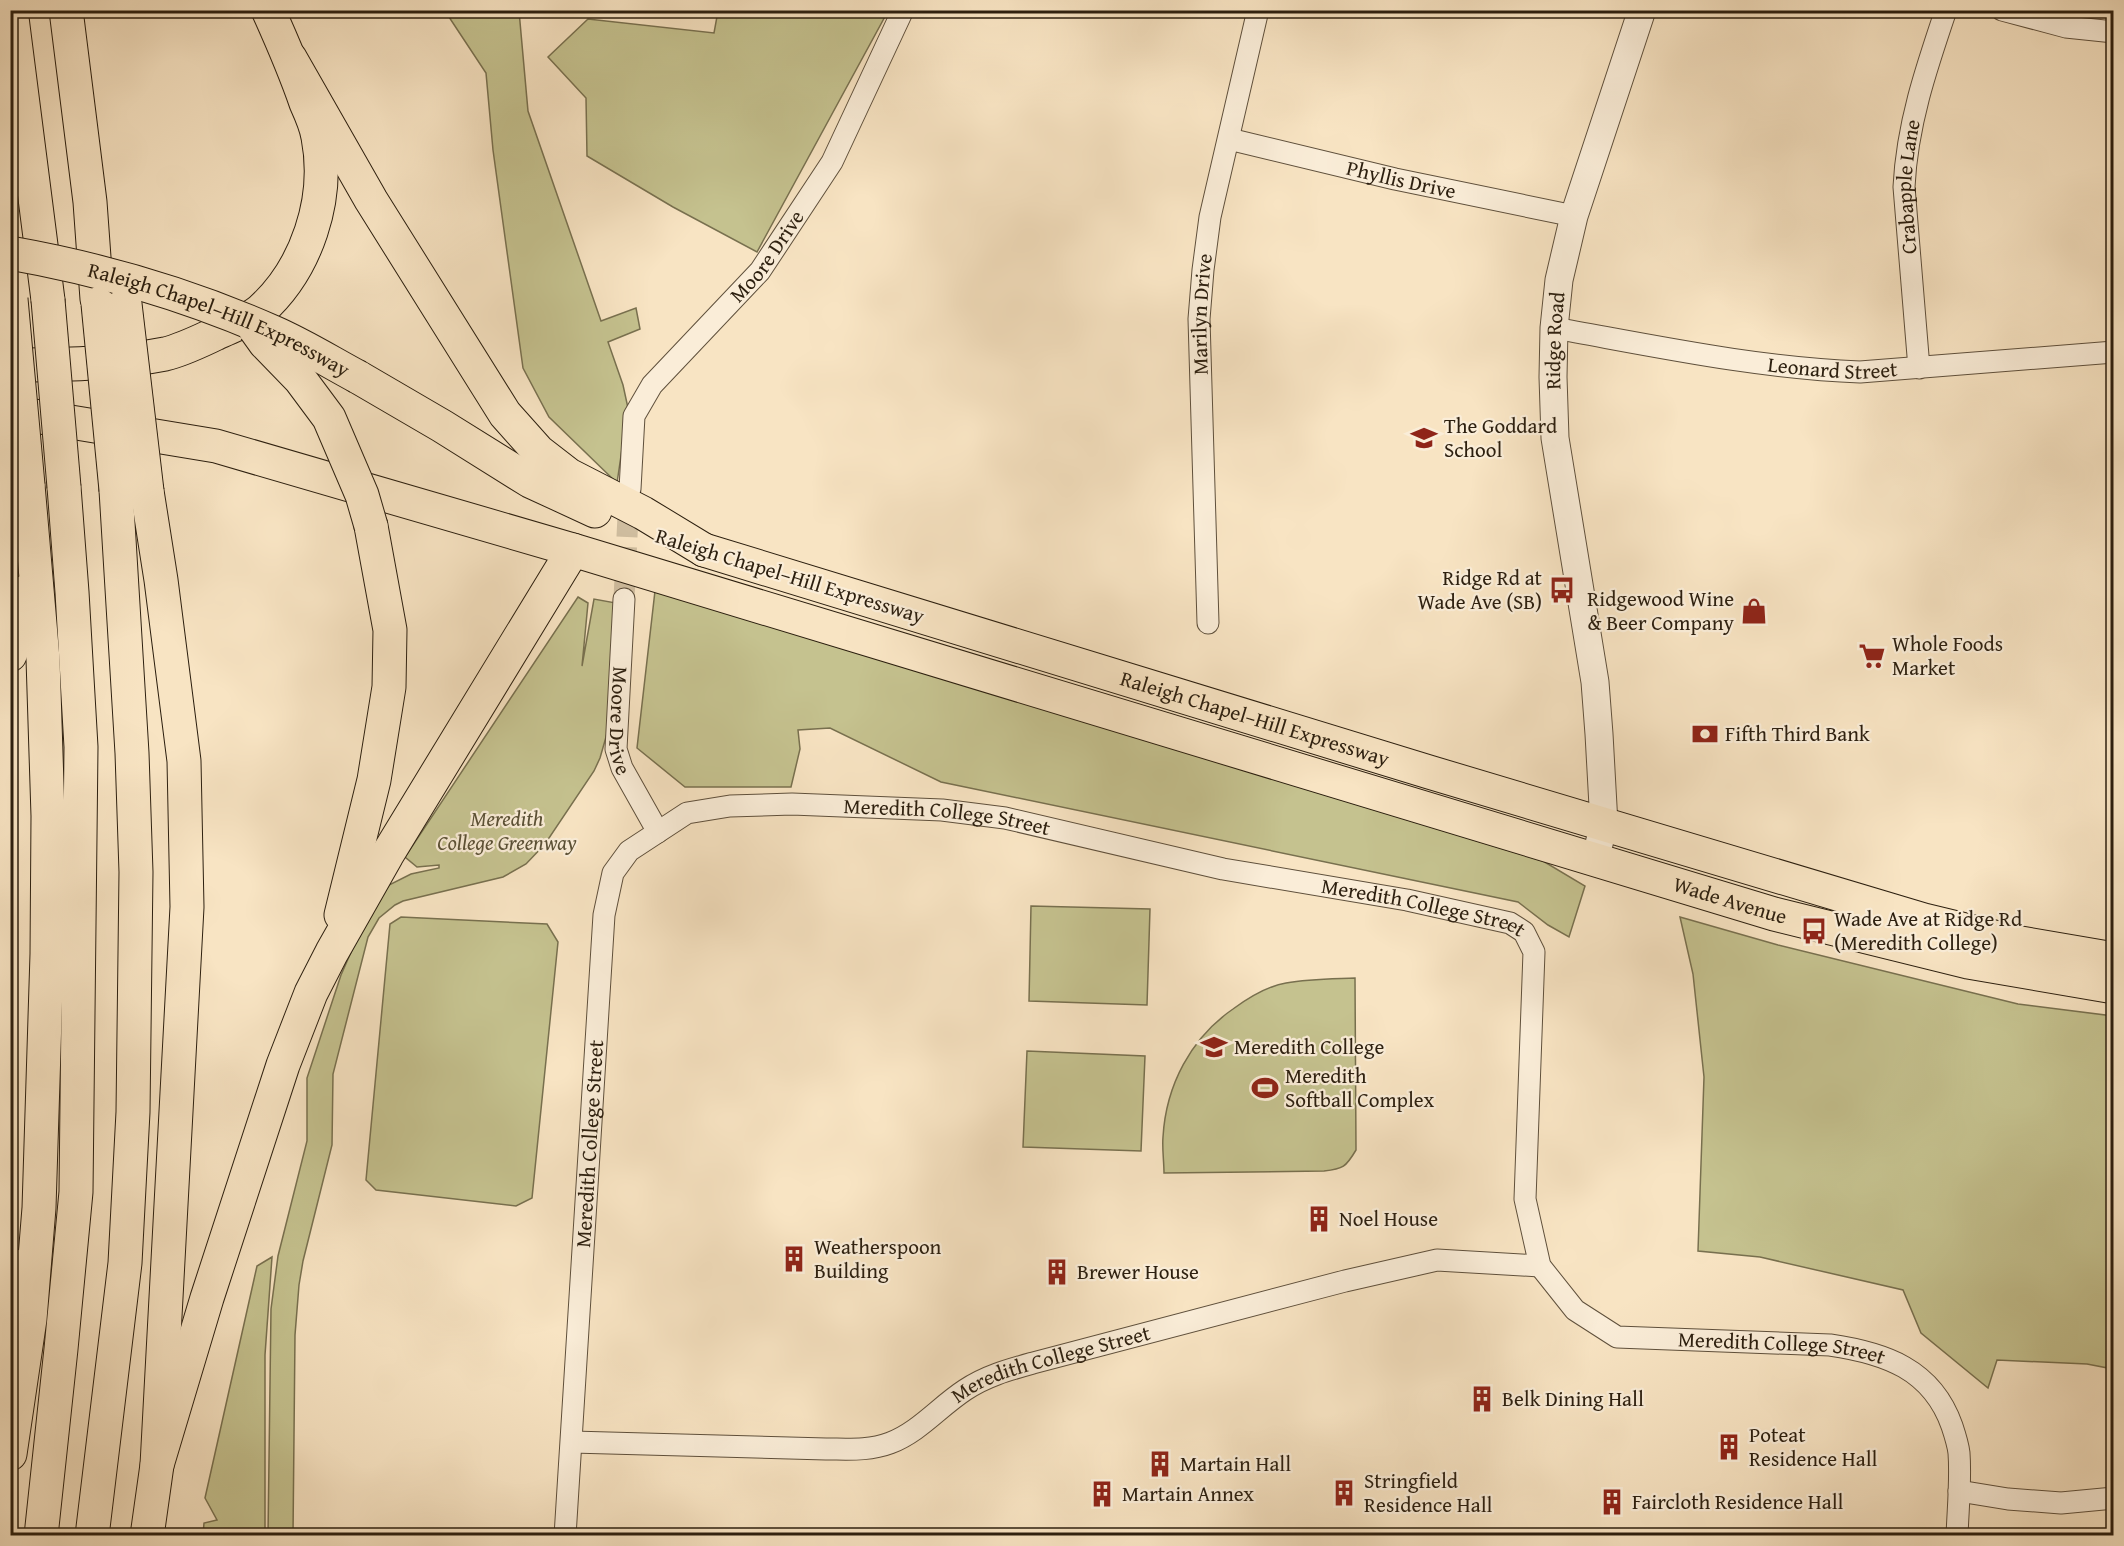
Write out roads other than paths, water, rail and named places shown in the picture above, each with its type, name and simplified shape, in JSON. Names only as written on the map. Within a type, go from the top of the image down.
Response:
[{"type":"main road","points":[[10,10],[48,300],[72,592],[81,747],[76,1192],[62,1349],[41,1536]]},
{"type":"main road","points":[[66,10],[90,202],[111,304],[132,491],[132,753],[136,860],[133,1112],[125,1263],[92,1536]]},
{"type":"main road","points":[[10,365],[123,361],[168,353],[207,338],[258,312],[282,286],[301,259],[314,224],[321,165],[318,134],[290,58],[268,10]]},
{"type":"main road","points":[[290,58],[371,200],[506,414],[538,451],[569,475],[643,513],[705,550]]},
{"type":"main road","name":"Raleigh Chapel–Hill Expressway","points":[[10,253],[132,279],[275,332],[442,426],[530,481],[576,504],[674,542],[1604,824]]},
{"type":"main road","points":[[10,293],[43,659],[47,782],[46,987],[39,1208],[30,1319],[11,1444]]},
{"type":"main road","points":[[251,323],[265,343],[300,379],[329,418],[362,495],[371,526],[390,630],[389,687],[374,780],[332,952]]},
{"type":"main road","name":"Raleigh Chapel–Hill Expressway","points":[[10,412],[216,446],[573,550],[1595,860]]},
{"type":"main road","points":[[132,491],[161,580],[184,761],[187,907],[157,1465],[147,1536]]},
{"type":"main road","points":[[10,656],[21,626],[27,592],[31,517]]},
{"type":"main road","points":[[157,1465],[207,1298],[283,1065],[311,993],[332,952],[440,767],[573,550]]},
{"type":"main road","name":"Wade Avenue","points":[[1604,824],[1924,920],[2015,942],[2114,959]]},
{"type":"main road","name":"Wade Avenue","points":[[1595,860],[1849,934],[1968,962],[2114,987]]},
{"type":"main road","points":[[10,1264],[11,1444]]},
{"type":"street","name":"Moore Drive","points":[[630,489],[634,416],[652,385],[760,271],[832,162],[903,10]]},
{"type":"street","name":"Marilyn Drive","points":[[1208,623],[1199,319],[1210,217],[1258,10]]},
{"type":"street","name":"Ridge Road","points":[[1595,860],[1604,824],[1599,734],[1594,682],[1555,438],[1554,328],[1559,280],[1574,216],[1642,10]]},
{"type":"street","name":"Crabapple Lane","points":[[1919,368],[1904,188],[1905,162],[1915,106],[1946,10]]},
{"type":"street","points":[[2002,10],[2066,27],[2114,32]]},
{"type":"street","name":"Phyllis Drive","points":[[1229,139],[1406,181],[1574,216]]},
{"type":"street","name":"Leonard Street","points":[[1554,328],[1681,351],[1828,371],[1860,372],[2114,352]]},
{"type":"street","name":"Moore Drive","points":[[624,599],[616,749],[622,768],[658,832]]},
{"type":"street","name":"Meredith College Street","points":[[565,1536],[603,915],[613,873],[629,851],[687,813],[730,806],[792,804],[942,810],[1005,819],[1223,869],[1407,900],[1510,923],[1524,932],[1534,952],[1525,1199],[1540,1266],[1575,1310],[1617,1337],[1830,1345],[1861,1350],[1900,1364],[1928,1385],[1939,1397],[1949,1418],[1959,1451],[1957,1536]]},
{"type":"street","name":"Meredith College Street","points":[[572,1442],[868,1449],[910,1434],[963,1391],[988,1376],[1032,1363],[1345,1281],[1437,1260],[1540,1266]]},
{"type":"street","points":[[1959,1491],[2008,1499],[2061,1503],[2114,1498]]},
{"type":"tunnel","points":[[624,599],[629,495]]},
{"type":"place","name":"The Goddard School","points":[[1424,438]]},
{"type":"place","name":"Ridge Rd at Wade Ave (SB)","points":[[1562,590]]},
{"type":"place","name":"Ridgewood Wine & Beer Company","points":[[1754,611]]},
{"type":"place","name":"Whole Foods Market","points":[[1872,656]]},
{"type":"place","name":"Fifth Third Bank","points":[[1705,734]]},
{"type":"place","name":"Wade Ave at Ridge Rd (Meredith College)","points":[[1814,931]]},
{"type":"place","name":"Meredith College","points":[[1214,1047]]},
{"type":"place","name":"Meredith Softball Complex","points":[[1265,1088]]},
{"type":"place","name":"Noel House","points":[[1319,1219]]},
{"type":"place","name":"Weatherspoon Building","points":[[794,1259]]},
{"type":"place","name":"Brewer House","points":[[1057,1272]]},
{"type":"place","name":"Belk Dining Hall","points":[[1482,1399]]},
{"type":"place","name":"Poteat Residence Hall","points":[[1729,1447]]},
{"type":"place","name":"Martain Hall","points":[[1160,1464]]},
{"type":"place","name":"Stringfield Residence Hall","points":[[1344,1493]]},
{"type":"place","name":"Martain Annex","points":[[1102,1494]]},
{"type":"place","name":"Faircloth Residence Hall","points":[[1612,1502]]},
{"type":"park label","name":"Meredith College Greenway","points":[[507,831]]}]
